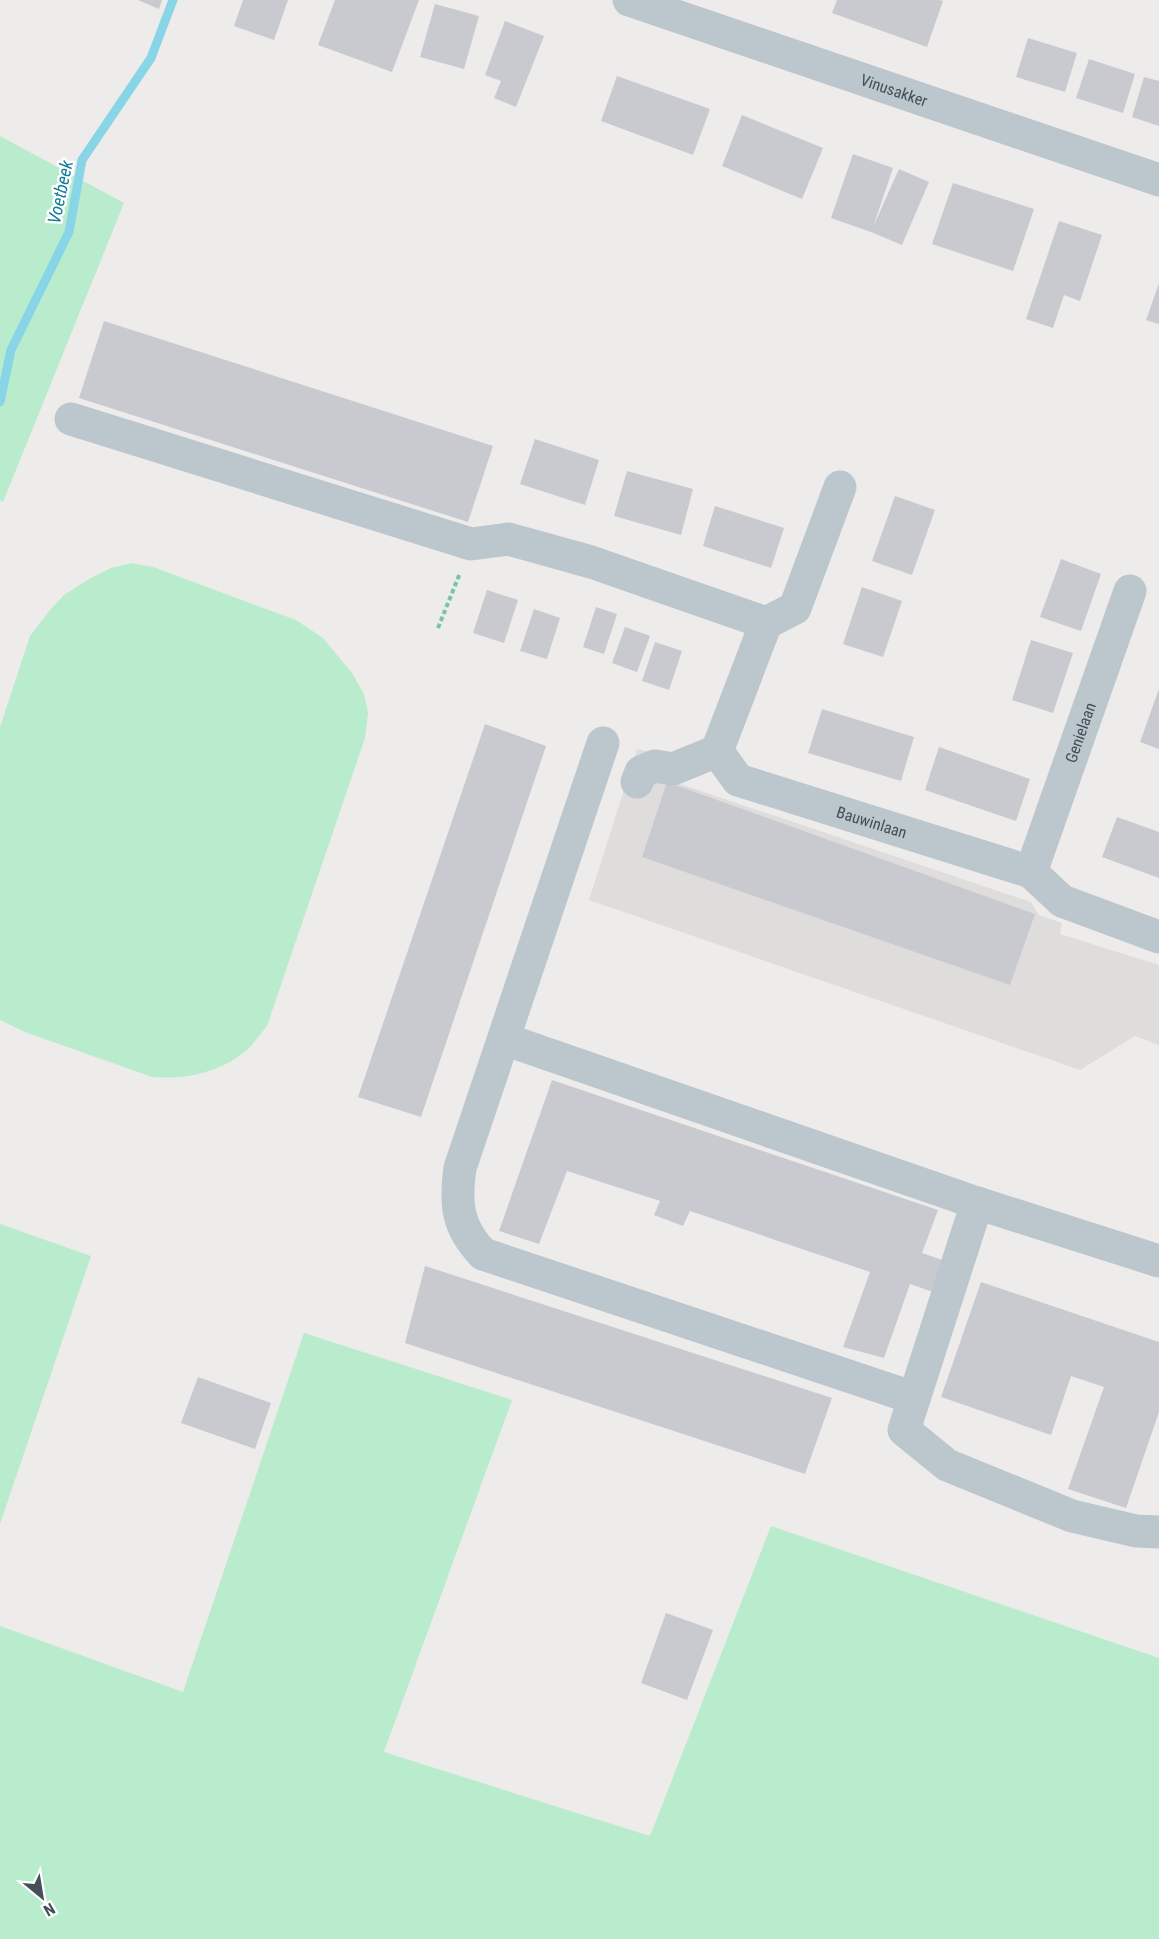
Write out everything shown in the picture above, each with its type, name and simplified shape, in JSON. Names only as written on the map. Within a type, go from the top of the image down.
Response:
[{"type":"street","name":"Vinusakker","points":[[629,0],[1159,180]]},
{"type":"street","points":[[71,419],[464,542],[508,539],[591,562],[766,623]]},
{"type":"street","points":[[637,782],[641,772],[655,766],[674,769],[717,751],[766,623],[795,608],[840,487]]},
{"type":"street","name":"Genielaan","points":[[1031,872],[1130,591]]},
{"type":"street","points":[[603,743],[460,1168],[456,1192],[461,1221],[469,1240],[483,1254],[914,1398]]},
{"type":"street","name":"Bauwinlaan","points":[[717,751],[738,780],[1031,872],[1062,901],[1159,937]]},
{"type":"street","points":[[504,1039],[977,1203],[1159,1261]]},
{"type":"street","points":[[977,1203],[904,1430],[947,1465],[1072,1516],[1136,1531],[1159,1532]]},
{"type":"path","points":[[438,628],[464,542]]},
{"type":"shaded area","points":[[637,749],[668,756],[680,784],[1031,902],[1039,915],[1062,923],[1060,934],[1159,965],[1159,1045],[1135,1036],[1080,1070],[589,900]]},
{"type":"green space","points":[[0,136],[124,203],[3,502],[0,500]]},
{"type":"green space","points":[[131,563],[153,567],[296,620],[323,638],[352,673],[364,694],[368,713],[365,738],[267,1026],[249,1048],[228,1063],[204,1073],[178,1077],[152,1077],[25,1032],[0,1020],[0,727],[30,636],[50,610],[64,595],[89,579],[111,568]]},
{"type":"green space","points":[[0,1224],[91,1256],[0,1524]]},
{"type":"green space","points":[[304,1333],[512,1400],[384,1752],[650,1836],[771,1526],[1159,1658],[1159,1939],[0,1939],[0,1626],[183,1692]]},
{"type":"building","points":[[138,0],[162,0],[159,9]]},
{"type":"building","points":[[243,0],[288,0],[274,40],[234,26]]},
{"type":"building","points":[[335,0],[419,0],[392,72],[318,45]]},
{"type":"building","points":[[837,0],[943,1],[927,47],[832,13]]},
{"type":"building","points":[[435,4],[479,16],[464,69],[420,57]]},
{"type":"building","points":[[505,21],[544,36],[516,107],[494,98],[501,81],[485,75]]},
{"type":"building","points":[[1028,38],[1077,53],[1065,92],[1016,77]]},
{"type":"building","points":[[1089,59],[1135,74],[1123,113],[1076,98]]},
{"type":"building","points":[[617,76],[710,109],[693,155],[601,121]]},
{"type":"building","points":[[1144,77],[1159,81],[1159,126],[1132,117]]},
{"type":"building","points":[[742,115],[823,148],[802,199],[722,166]]},
{"type":"building","points":[[853,154],[893,168],[873,227],[899,169],[929,182],[902,245],[831,218]]},
{"type":"building","points":[[953,183],[1034,209],[1013,271],[932,244]]},
{"type":"building","points":[[1059,221],[1102,235],[1080,301],[1064,295],[1053,328],[1026,319]]},
{"type":"building","points":[[1159,283],[1159,324],[1146,320]]},
{"type":"building","points":[[104,321],[493,446],[468,522],[79,398]]},
{"type":"building","points":[[535,439],[599,460],[585,505],[520,484]]},
{"type":"building","points":[[627,471],[693,489],[681,535],[614,516]]},
{"type":"building","points":[[895,496],[935,510],[912,575],[872,561]]},
{"type":"building","points":[[715,506],[784,528],[771,568],[703,546]]},
{"type":"building","points":[[1061,559],[1101,574],[1081,631],[1040,617]]},
{"type":"building","points":[[862,587],[902,601],[883,657],[843,644]]},
{"type":"building","points":[[487,590],[518,600],[504,643],[473,633]]},
{"type":"building","points":[[596,607],[617,614],[604,654],[583,647]]},
{"type":"building","points":[[534,609],[560,618],[547,659],[520,651]]},
{"type":"building","points":[[625,627],[650,636],[637,672],[612,663]]},
{"type":"building","points":[[1031,640],[1073,653],[1053,713],[1012,700]]},
{"type":"building","points":[[655,642],[682,651],[669,690],[642,681]]},
{"type":"building","points":[[1159,689],[1159,749],[1140,742]]},
{"type":"building","points":[[822,709],[914,737],[901,781],[808,753]]},
{"type":"building","points":[[485,724],[546,746],[421,1117],[358,1097]]},
{"type":"building","points":[[939,747],[1030,779],[1016,821],[925,790]]},
{"type":"building","points":[[667,782],[1035,914],[1010,985],[642,857]]},
{"type":"building","points":[[1117,817],[1159,832],[1159,878],[1102,857]]},
{"type":"building","points":[[552,1080],[938,1210],[922,1253],[948,1262],[936,1293],[910,1284],[884,1358],[843,1347],[870,1272],[690,1211],[683,1226],[654,1215],[660,1201],[567,1171],[539,1244],[499,1231]]},
{"type":"building","points":[[425,1266],[832,1398],[805,1474],[405,1343]]},
{"type":"building","points":[[981,1282],[1159,1342],[1159,1412],[1126,1508],[1068,1489],[1104,1387],[1071,1376],[1051,1435],[941,1397]]},
{"type":"building","points":[[198,1377],[271,1403],[255,1449],[181,1423]]},
{"type":"building","points":[[666,1613],[713,1630],[687,1700],[641,1683]]},
{"type":"waterway","name":"Voetbeek","points":[[0,402],[11,350],[69,232],[82,160],[151,58],[173,0]]}]
